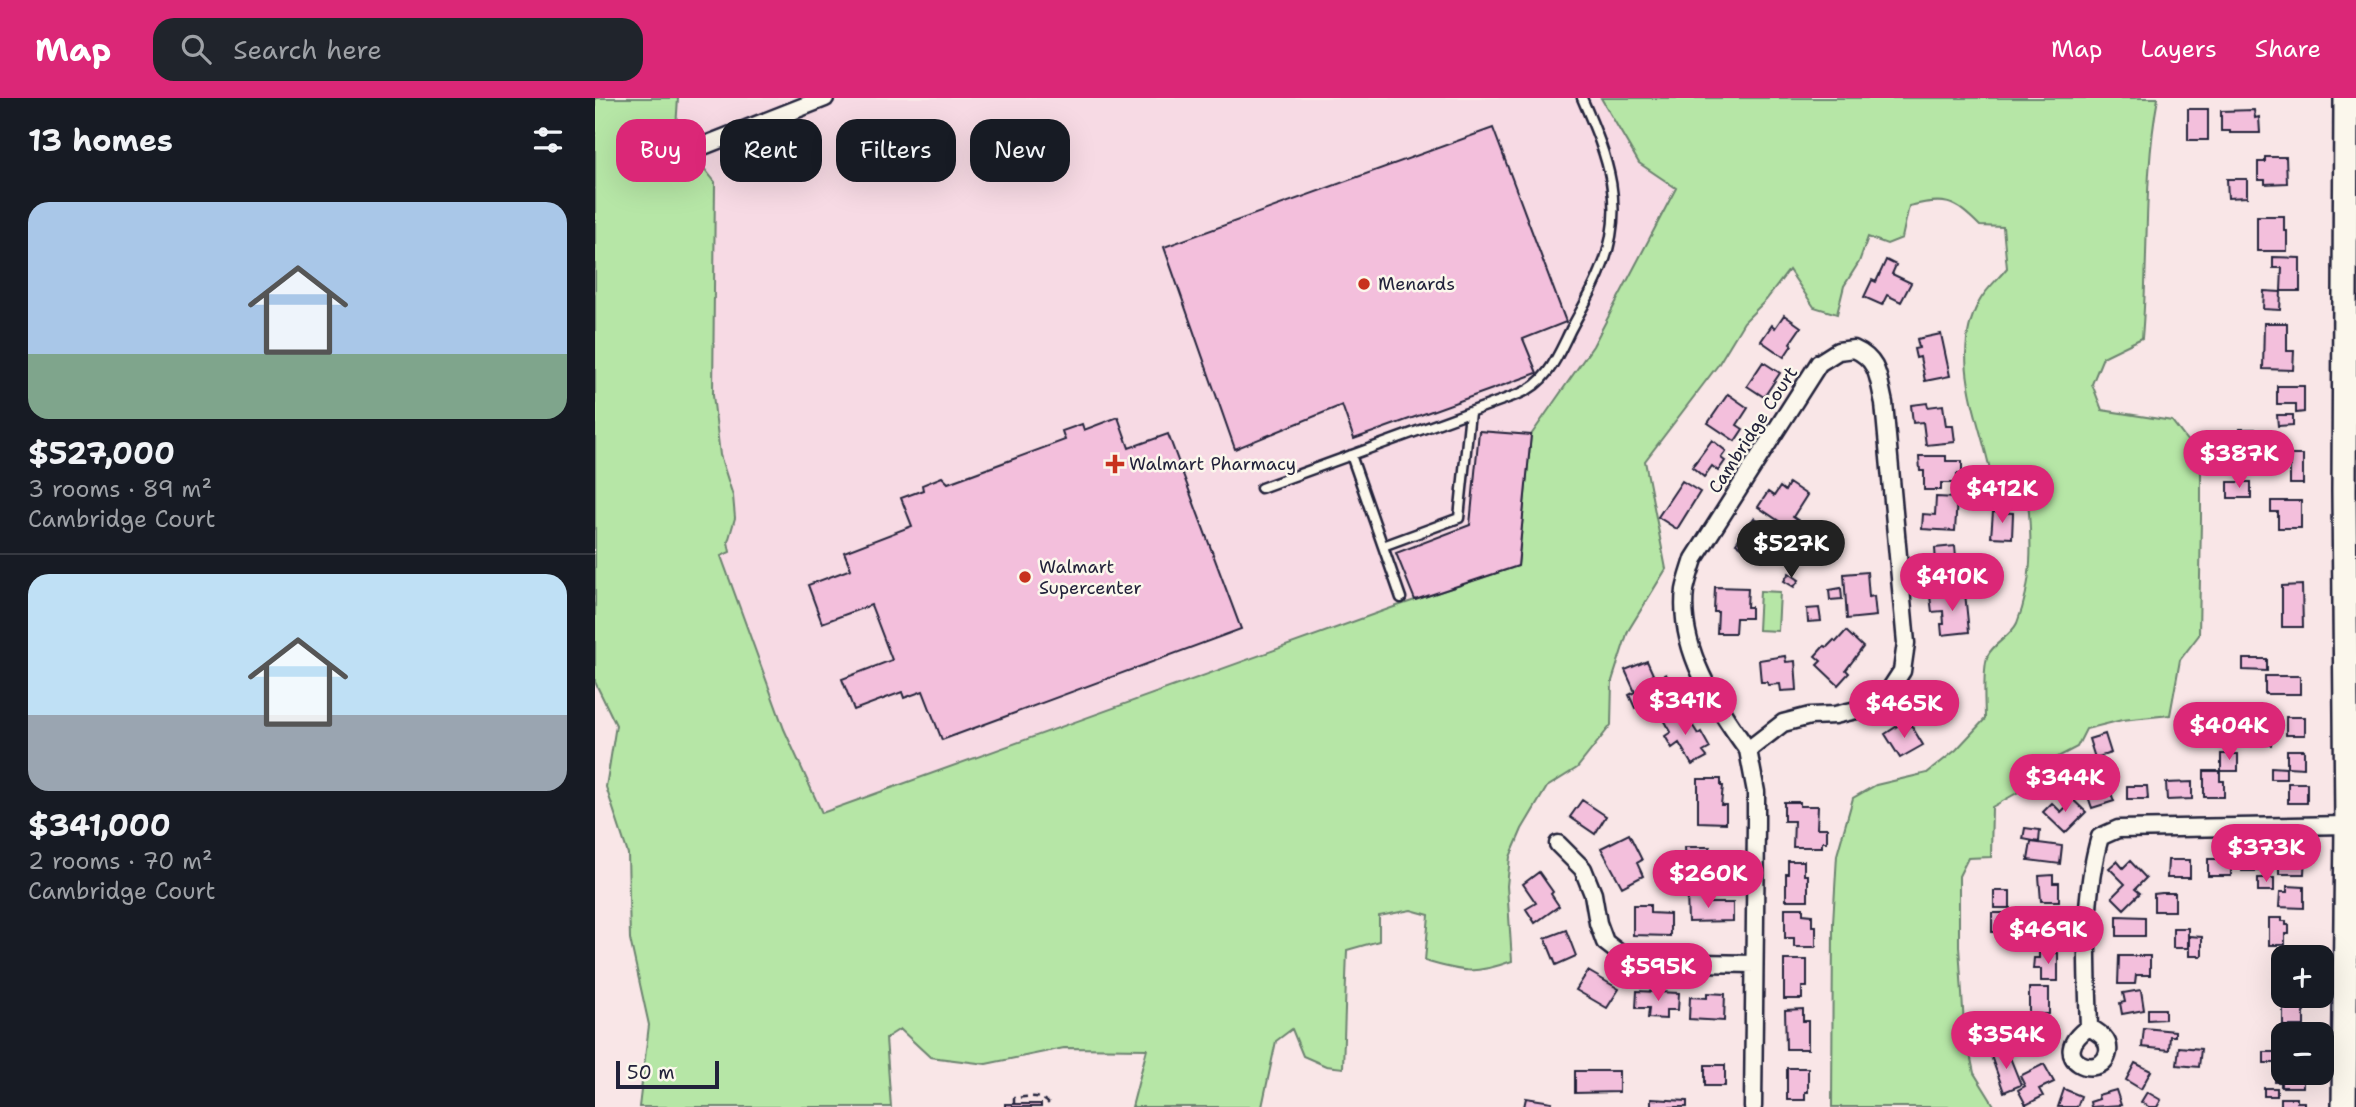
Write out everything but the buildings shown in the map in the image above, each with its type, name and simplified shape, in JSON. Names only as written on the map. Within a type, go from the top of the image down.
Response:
[{"type":"street","points":[[706,145],[825,98]]},
{"type":"street","points":[[2344,1107],[2351,926],[2347,825],[2350,298],[2346,98]]},
{"type":"street","name":"Cambridge Court","points":[[1854,349],[1867,354],[1875,366],[1884,403],[1906,643],[1902,670],[1887,694],[1865,708],[1783,723],[1748,750],[1727,721],[1693,657],[1685,623],[1685,590],[1694,558],[1819,363],[1838,351],[1854,349]]},
{"type":"street","points":[[1748,750],[1756,802],[1753,1107]]},
{"type":"street","points":[[2089,1027],[2089,891],[2100,838],[2125,828],[2347,825]]},
{"type":"street","points":[[1558,844],[1583,869],[1593,894],[1598,923],[1605,942],[1623,956],[1647,962],[1754,964]]},
{"type":"lane","points":[[1261,488],[1525,391],[1547,374],[1607,256],[1614,217],[1612,179],[1601,142],[1582,98]]},
{"type":"lane","points":[[1383,546],[1459,518],[1470,412]]},
{"type":"lane","points":[[1351,455],[1401,598]]},
{"type":"path","points":[[1014,1104],[1014,1098],[1039,1097],[1049,1102],[1051,1107]]},
{"type":"shaded area","points":[[678,98],[1601,98],[1639,163],[1676,187],[1593,346],[1531,435],[1518,566],[1394,607],[822,814],[784,729],[721,555],[735,518],[733,496],[720,455],[713,395],[715,182],[706,177],[706,119],[677,119]]},
{"type":"green space","points":[[595,98],[678,98],[677,119],[616,119],[616,182],[706,182],[706,171],[715,182],[713,395],[720,455],[733,496],[735,518],[728,542],[730,552],[721,556],[784,729],[822,813],[1394,607],[1518,566],[1531,435],[1593,346],[1676,188],[1639,163],[1601,98],[2158,98],[2148,188],[2142,338],[2103,357],[2092,384],[2102,410],[2172,421],[2201,459],[2199,635],[2180,660],[2170,715],[2122,720],[2086,729],[2077,747],[2052,760],[2031,785],[1992,807],[1991,857],[1968,858],[1959,876],[1959,946],[1964,1025],[1974,1073],[1995,1107],[1832,1107],[1833,923],[1837,855],[1853,798],[1876,785],[1927,773],[1956,750],[1985,719],[1986,661],[1991,651],[2017,623],[2029,578],[2028,501],[1995,497],[1967,374],[1966,350],[1970,326],[1979,302],[2007,268],[2003,227],[1980,226],[1963,211],[1948,203],[1932,202],[1909,206],[1902,238],[1887,244],[1868,237],[1859,262],[1844,286],[1837,314],[1814,307],[1789,270],[1766,300],[1744,322],[1718,365],[1645,461],[1666,569],[1628,631],[1612,681],[1611,725],[1577,768],[1547,787],[1522,829],[1510,857],[1507,886],[1512,961],[1468,970],[1425,961],[1429,915],[1411,910],[1379,916],[1379,941],[1347,950],[1343,1068],[1326,1066],[1303,1056],[1292,1029],[1276,1041],[1262,1107],[1132,1107],[1147,1049],[1064,1048],[986,1064],[930,1057],[900,1029],[886,1038],[891,1107],[639,1107],[649,1025],[630,939],[628,854],[606,787],[616,725],[595,682]]},
{"type":"green space","points":[[1760,591],[1780,592],[1778,631],[1758,630]]},
{"type":"place","name":"Menards","points":[[1364,284]]},
{"type":"place","name":"Walmart Pharmacy","points":[[1115,464]]},
{"type":"place","name":"Walmart Supercenter","points":[[1025,577]]}]
